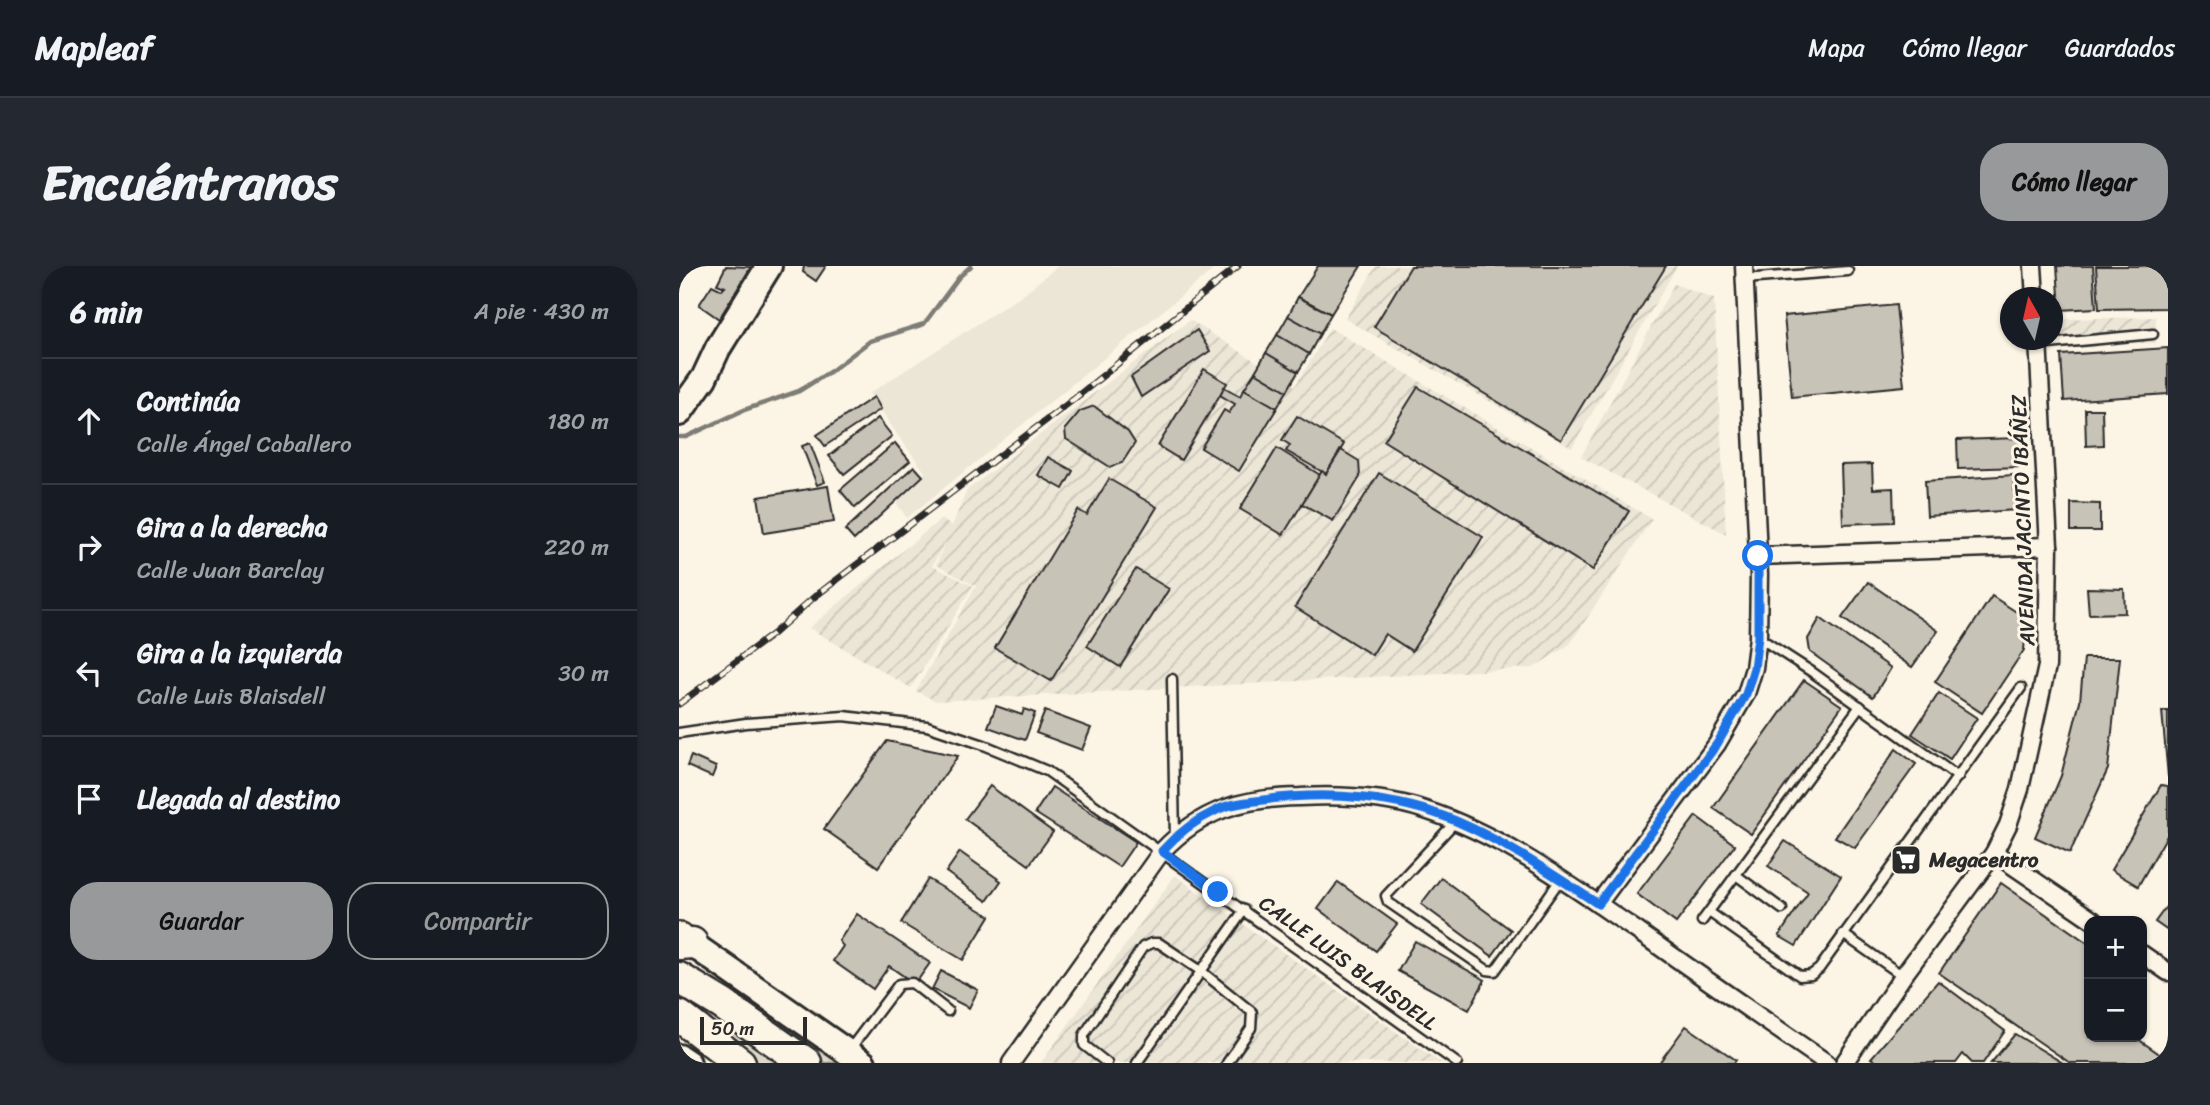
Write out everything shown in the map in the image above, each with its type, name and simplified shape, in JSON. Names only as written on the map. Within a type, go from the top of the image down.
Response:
[{"type":"highway","points":[[679,978],[722,1004],[806,1063]]},
{"type":"highway","points":[[679,1016],[740,1063]]},
{"type":"main road","points":[[679,412],[702,380],[718,348],[769,266]]},
{"type":"main road","points":[[702,380],[731,353],[786,266]]},
{"type":"main road","points":[[683,941],[855,1057]]},
{"type":"main road","points":[[679,1057],[688,1063]]},
{"type":"street","points":[[2033,266],[2034,287]]},
{"type":"street","points":[[1598,904],[1717,744],[1746,694],[1754,668],[1758,637],[1758,556],[1744,273]]},
{"type":"street","name":"AVENIDA JACINTO IBÁÑEZ","points":[[1844,1063],[1903,976],[1994,853],[2008,825],[2020,789],[2047,666],[2049,546],[2038,350]]},
{"type":"street","points":[[1758,556],[2049,546]]},
{"type":"street","points":[[1011,1063],[1162,851],[1192,824],[1219,809],[1244,802],[1335,795],[1423,809],[1492,838],[1598,904],[1827,1063]]},
{"type":"street","points":[[1994,853],[2087,916]]},
{"type":"street","points":[[2147,957],[2168,972]]},
{"type":"lane","points":[[1744,273],[1848,271]]},
{"type":"lane","points":[[2063,340],[2153,334]]},
{"type":"lane","points":[[1758,637],[1812,672],[1958,777]]},
{"type":"lane","points":[[1173,679],[1175,839]]},
{"type":"lane","points":[[1709,912],[1800,976],[1811,975],[1819,969],[2021,688]]},
{"type":"lane","points":[[1702,921],[1860,706]]},
{"type":"lane","name":"CALLE LUIS BLAISDELL","points":[[679,733],[746,723],[844,716],[927,726],[984,745],[1047,771],[1457,1063]]},
{"type":"lane","points":[[1456,821],[1386,896],[1388,902],[1487,971],[1495,971],[1560,880]]},
{"type":"lane","points":[[1736,875],[1782,909]]},
{"type":"lane","points":[[1137,1063],[1244,909]]},
{"type":"lane","points":[[1843,934],[1903,976]]},
{"type":"lane","points":[[1107,1063],[1084,1045],[1084,1035],[1143,947],[1152,943],[1159,943],[1201,971],[1252,1012],[1251,1028],[1227,1063]]},
{"type":"lane","points":[[855,1057],[894,988],[899,984],[912,983],[948,1011]]},
{"type":"shaded area","points":[[1058,266],[1218,266],[907,518],[895,501],[925,472],[870,393],[1021,296]]},
{"type":"shaded area","points":[[1376,266],[1677,266],[1572,448],[1345,319]]},
{"type":"shaded area","points":[[1674,284],[1714,299],[1726,534],[1581,457]]},
{"type":"shaded area","points":[[2156,317],[2156,343],[2063,344],[2063,319]]},
{"type":"shaded area","points":[[1190,320],[1295,386],[1330,328],[1652,519],[1570,644],[1533,668],[936,701],[916,691],[976,586],[936,565],[946,540],[932,566],[973,586],[911,688],[809,628],[941,519],[952,526],[967,490]]},
{"type":"shaded area","points":[[1175,875],[1237,920],[1441,1063],[1041,1063]]},
{"type":"green space","points":[[741,991],[849,1063],[822,1063],[740,1005],[736,997]]},
{"type":"green space","points":[[720,1020],[790,1063],[757,1063],[716,1034],[716,1026]]},
{"type":"building","points":[[726,266],[751,267],[719,319],[699,305],[712,285],[722,290],[725,287],[717,284]]},
{"type":"building","points":[[804,266],[826,266],[816,281],[803,272]]},
{"type":"building","points":[[1318,266],[1361,266],[1331,314],[1298,297]]},
{"type":"building","points":[[1411,266],[1666,266],[1561,440],[1374,327]]},
{"type":"building","points":[[2057,266],[2093,266],[2096,308],[2063,310],[2063,287],[2058,287]]},
{"type":"building","points":[[2096,266],[2168,266],[2168,308],[2099,309]]},
{"type":"building","points":[[1298,297],[1331,314],[1320,334],[1288,316]]},
{"type":"building","points":[[1896,305],[1904,386],[1792,397],[1784,316]]},
{"type":"building","points":[[1288,316],[1320,334],[1309,354],[1277,335]]},
{"type":"building","points":[[1197,330],[1210,351],[1141,397],[1131,377]]},
{"type":"building","points":[[1277,335],[1309,354],[1298,372],[1266,353]]},
{"type":"building","points":[[2168,348],[2168,394],[2064,401],[2061,355]]},
{"type":"building","points":[[1266,353],[1298,372],[1287,391],[1255,372]]},
{"type":"building","points":[[1204,369],[1227,383],[1181,460],[1158,446]]},
{"type":"building","points":[[1255,372],[1287,391],[1277,408],[1244,389]]},
{"type":"building","points":[[1224,387],[1240,396],[1244,389],[1277,408],[1239,471],[1201,448],[1224,410],[1229,413],[1235,404],[1220,395]]},
{"type":"building","points":[[1418,387],[1629,511],[1593,570],[1384,441]]},
{"type":"building","points":[[874,397],[881,409],[825,446],[817,435]]},
{"type":"building","points":[[1094,406],[1128,432],[1135,443],[1122,463],[1110,467],[1066,439],[1065,429],[1080,411]]},
{"type":"building","points":[[2085,409],[2102,409],[2103,445],[2086,446]]},
{"type":"building","points":[[1297,416],[1344,444],[1326,474],[1286,451],[1290,445],[1282,440]]},
{"type":"building","points":[[878,418],[892,436],[844,474],[829,456]]},
{"type":"building","points":[[2019,438],[2021,467],[1958,469],[1957,440]]},
{"type":"building","points":[[810,443],[825,482],[817,485],[802,446]]},
{"type":"building","points":[[895,443],[910,461],[855,508],[840,490]]},
{"type":"building","points":[[1277,448],[1320,475],[1283,535],[1240,509]]},
{"type":"building","points":[[1341,450],[1359,461],[1360,477],[1333,521],[1302,504],[1322,471],[1326,474]]},
{"type":"building","points":[[1048,457],[1073,471],[1063,489],[1038,475]]},
{"type":"building","points":[[1872,464],[1873,489],[1893,488],[1894,522],[1843,524],[1841,465]]},
{"type":"building","points":[[914,466],[923,476],[854,540],[845,530]]},
{"type":"building","points":[[1379,473],[1483,537],[1412,651],[1385,634],[1372,655],[1295,607]]},
{"type":"building","points":[[2013,475],[2016,510],[1927,516],[1925,481]]},
{"type":"building","points":[[1109,479],[1157,507],[1051,681],[995,648],[1078,510],[1087,515]]},
{"type":"building","points":[[828,486],[834,522],[764,533],[758,497]]},
{"type":"building","points":[[2071,503],[2100,504],[2100,531],[2071,531]]},
{"type":"building","points":[[1136,569],[1169,589],[1120,667],[1087,646]]},
{"type":"building","points":[[1868,582],[1938,631],[1912,667],[1842,618]]},
{"type":"building","points":[[2087,588],[2124,589],[2125,613],[2089,614]]},
{"type":"building","points":[[1992,596],[2027,619],[2024,650],[1982,713],[1935,682]]},
{"type":"building","points":[[1820,618],[1891,668],[1873,697],[1810,652],[1808,639]]},
{"type":"building","points":[[2084,658],[2120,658],[2108,769],[2070,853],[2035,837],[2061,776],[2080,701]]},
{"type":"building","points":[[1804,680],[1842,706],[1751,834],[1713,808]]},
{"type":"building","points":[[1939,693],[1977,718],[1950,759],[1912,734]]},
{"type":"building","points":[[996,706],[1022,715],[1024,709],[1035,713],[1025,740],[988,727]]},
{"type":"building","points":[[1045,711],[1091,728],[1082,750],[1036,733]]},
{"type":"building","points":[[2162,711],[2168,711],[2168,777]]},
{"type":"building","points":[[887,741],[958,756],[878,867],[824,829]]},
{"type":"building","points":[[1896,749],[1916,764],[1855,848],[1835,837]]},
{"type":"building","points":[[691,756],[716,767],[712,777],[687,766]]},
{"type":"building","points":[[2161,785],[2168,786],[2168,834],[2138,886],[2111,870]]},
{"type":"building","points":[[990,786],[1053,832],[1029,865],[965,819]]},
{"type":"building","points":[[1052,787],[1136,842],[1119,867],[1035,813]]},
{"type":"building","points":[[1696,816],[1735,845],[1676,923],[1637,894]]},
{"type":"building","points":[[1785,841],[1841,876],[1796,946],[1779,936],[1808,892],[1768,866]]},
{"type":"building","points":[[960,852],[1001,881],[987,901],[946,872]]},
{"type":"building","points":[[1441,878],[1511,930],[1492,956],[1421,904]]},
{"type":"building","points":[[928,879],[990,916],[963,960],[901,923]]},
{"type":"building","points":[[1338,882],[1397,924],[1376,951],[1318,909]]},
{"type":"building","points":[[2001,883],[2084,941],[2084,1042],[2142,1042],[2168,1060],[2168,1063],[2070,1063],[1939,973]]},
{"type":"building","points":[[2168,904],[2168,931],[2155,922]]},
{"type":"building","points":[[857,914],[930,963],[915,984],[889,966],[873,989],[833,961],[843,946],[839,941]]},
{"type":"building","points":[[1415,941],[1485,980],[1469,1010],[1398,971]]},
{"type":"building","points":[[941,971],[978,990],[969,1008],[932,989]]},
{"type":"building","points":[[1938,981],[2005,1031],[1983,1063],[1972,1063],[1963,1054],[1956,1063],[1878,1063],[1871,1058]]},
{"type":"building","points":[[1686,1026],[1736,1060],[1734,1063],[1659,1063]]},
{"type":"building","points":[[2015,1034],[2063,1063],[1991,1063]]},
{"type":"waterway","points":[[679,437],[686,437],[744,410],[799,391],[870,341],[924,324],[959,277],[971,266]]},
{"type":"railway","points":[[679,704],[1074,399],[1238,266]]},
{"type":"place","name":"Megacentro","points":[[1906,860]]},
{"type":"route","points":[[1218,892],[1162,851],[1192,824],[1219,809],[1244,802],[1285,797],[1335,795],[1423,809],[1456,821],[1492,838],[1598,904],[1717,744],[1746,694],[1754,668],[1758,637],[1758,556]]}]
